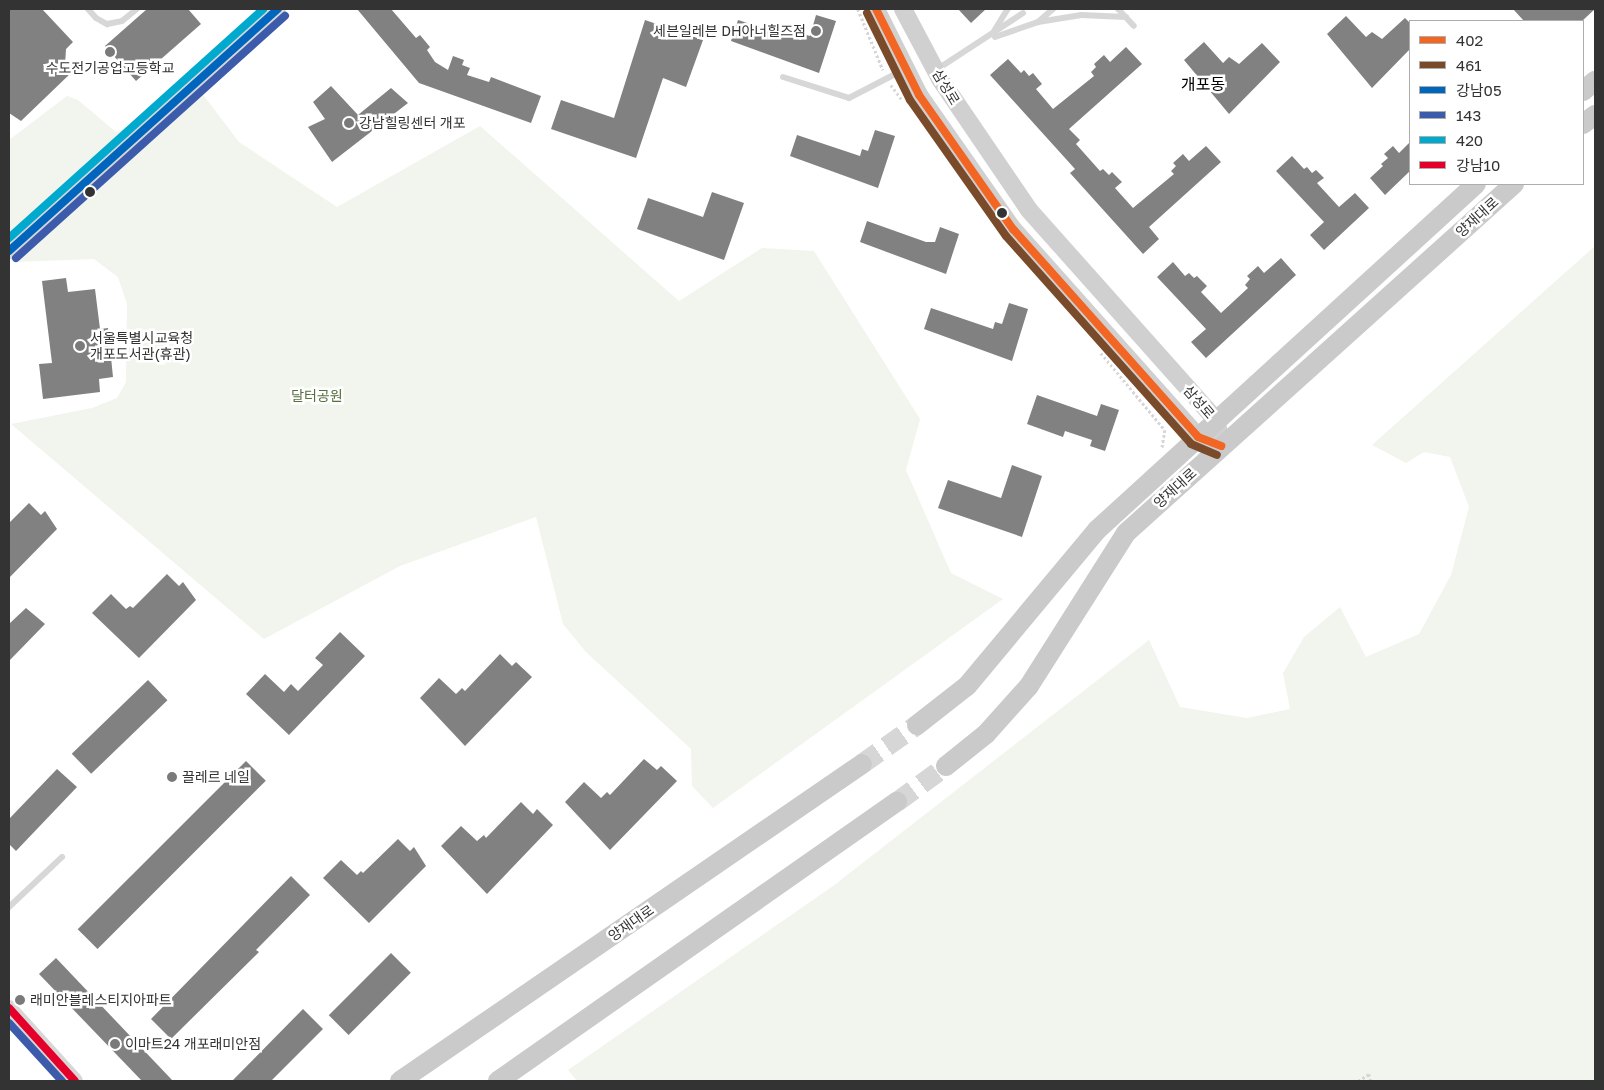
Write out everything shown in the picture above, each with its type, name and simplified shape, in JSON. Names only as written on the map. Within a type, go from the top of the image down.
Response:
[{"type":"main road","name":"삼성로","points":[[876,9],[919,95],[1013,229],[1198,438],[1221,446]]},
{"type":"main road","name":"삼성로","points":[[903,9],[935,70],[1029,210],[1216,420],[1221,446]]},
{"type":"main road","points":[[1584,90],[1595,81]]},
{"type":"main road","points":[[1584,123],[1595,115]]},
{"type":"main road","name":"양재대로","points":[[918,725],[967,686],[1097,530],[1475,185]]},
{"type":"main road","name":"양재대로","points":[[946,766],[986,734],[1029,686],[1126,533],[1513,185]]},
{"type":"main road","name":"양재대로","points":[[400,1081],[862,764]]},
{"type":"main road","points":[[498,1081],[897,802]]},
{"type":"street","points":[[9,251],[278,9]]},
{"type":"street","points":[[9,1008],[75,1081]]},
{"type":"lane","points":[[88,9],[96,18],[107,24],[122,22],[137,9]]},
{"type":"lane","points":[[984,41],[1008,9]]},
{"type":"lane","points":[[1038,22],[1053,9]]},
{"type":"lane","points":[[1118,9],[1134,26]]},
{"type":"lane","points":[[935,70],[984,41],[1023,13]]},
{"type":"lane","points":[[984,41],[1038,22],[1088,15],[1126,17]]},
{"type":"lane","points":[[783,77],[849,98],[906,69]]},
{"type":"lane","points":[[9,907],[62,857]]},
{"type":"path","points":[[1358,1081],[1369,1074],[1372,1081]]},
{"type":"green space","name":"달터공원","points":[[198,88],[239,142],[337,207],[480,126],[679,301],[762,248],[814,251],[920,419],[906,470],[951,573],[1003,599],[713,808],[692,786],[691,749],[586,652],[563,624],[536,517],[400,566],[264,639],[11,424],[92,408],[117,398],[126,382],[127,304],[118,277],[94,259],[13,262],[9,258],[9,140],[67,96],[78,100],[116,132],[151,121]]},
{"type":"green space","points":[[1595,246],[1595,1081],[577,1081],[568,1070],[833,886],[1149,640],[1180,707],[1247,718],[1290,709],[1283,673],[1304,637],[1340,607],[1366,657],[1419,634],[1451,575],[1469,507],[1450,457],[1424,452],[1406,463],[1372,445]]},
{"type":"building","points":[[9,9],[42,9],[73,42],[66,49],[65,65],[72,72],[21,121],[9,113]]},
{"type":"building","points":[[147,9],[188,9],[201,24],[136,81],[105,46]]},
{"type":"building","points":[[357,9],[391,9],[416,38],[420,35],[430,47],[427,50],[435,62],[448,70],[453,56],[464,60],[462,65],[470,68],[467,75],[489,82],[491,77],[541,96],[531,123],[419,83]]},
{"type":"building","points":[[958,9],[986,9],[971,23]]},
{"type":"building","points":[[1513,9],[1595,9],[1583,20],[1523,20]]},
{"type":"building","points":[[816,15],[836,21],[819,73],[731,41],[738,20],[801,40],[803,34],[810,36]]},
{"type":"building","points":[[1346,16],[1366,37],[1372,32],[1382,39],[1405,18],[1409,22],[1409,50],[1372,88],[1327,34]]},
{"type":"building","points":[[645,20],[703,40],[686,87],[663,78],[636,158],[551,129],[561,100],[614,118]]},
{"type":"building","points":[[1204,42],[1223,63],[1229,57],[1239,64],[1262,43],[1280,62],[1229,114],[1184,60]]},
{"type":"building","points":[[1126,47],[1142,64],[1069,129],[1080,140],[1076,144],[1100,171],[1103,169],[1109,175],[1112,172],[1122,182],[1115,188],[1133,208],[1174,174],[1171,171],[1176,166],[1173,163],[1183,154],[1189,161],[1206,146],[1221,162],[1149,227],[1159,239],[1143,254],[1070,173],[1075,169],[990,75],[1008,59],[1021,73],[1024,70],[1029,76],[1033,73],[1042,84],[1036,89],[1053,109],[1094,76],[1091,72],[1096,67],[1094,64],[1104,55],[1110,62]]},
{"type":"building","name":"강남힐링센터 개포","points":[[331,86],[358,115],[391,88],[408,103],[332,162],[308,127],[325,119],[313,102]]},
{"type":"building","points":[[875,130],[895,136],[878,188],[790,156],[797,135],[860,156],[862,149],[868,151]]},
{"type":"building","points":[[1409,143],[1409,172],[1385,195],[1370,178],[1383,166],[1381,164],[1388,158],[1384,154],[1393,146],[1399,153]]},
{"type":"building","points":[[1292,156],[1304,169],[1307,167],[1312,173],[1316,170],[1324,178],[1317,183],[1339,207],[1355,193],[1369,208],[1324,250],[1310,235],[1324,222],[1276,171]]},
{"type":"building","points":[[712,192],[744,203],[724,260],[637,229],[648,198],[703,217]]},
{"type":"building","points":[[867,221],[926,242],[935,242],[940,227],[959,234],[946,274],[860,242]]},
{"type":"building","points":[[1281,258],[1296,275],[1206,358],[1191,342],[1206,329],[1157,277],[1173,262],[1185,276],[1189,273],[1194,278],[1197,276],[1207,286],[1201,292],[1221,313],[1248,288],[1245,285],[1250,279],[1247,276],[1258,266],[1264,273]]},
{"type":"building","name":"서울특별시교육청 개포도서관(휴관)","points":[[66,278],[68,292],[95,289],[100,329],[108,328],[113,377],[99,379],[100,392],[43,399],[39,364],[52,363],[42,281]]},
{"type":"building","points":[[1009,303],[1028,309],[1012,361],[924,329],[931,308],[993,329],[995,322],[1002,324]]},
{"type":"building","points":[[1037,395],[1097,416],[1101,404],[1119,410],[1105,451],[1090,446],[1092,440],[1065,431],[1063,437],[1027,424]]},
{"type":"building","points":[[1012,465],[1042,476],[1022,537],[938,508],[948,480],[1001,498]]},
{"type":"building","points":[[29,503],[41,515],[45,511],[57,529],[9,578],[9,523]]},
{"type":"building","points":[[167,574],[179,586],[183,582],[196,600],[139,658],[92,613],[111,594],[126,609],[130,606],[133,608]]},
{"type":"building","points":[[26,608],[45,624],[9,661],[9,624]]},
{"type":"building","points":[[340,632],[365,656],[289,735],[246,694],[265,674],[284,692],[291,684],[298,691],[323,665],[315,658]]},
{"type":"building","points":[[500,654],[512,666],[516,662],[532,677],[465,746],[420,698],[439,678],[456,694],[462,688],[465,691]]},
{"type":"building","points":[[148,680],[167,700],[91,774],[72,754]]},
{"type":"building","points":[[644,759],[657,770],[661,766],[677,781],[610,850],[565,802],[584,782],[601,798],[607,792],[610,795]]},
{"type":"building","points":[[246,761],[266,781],[98,949],[78,929]]},
{"type":"building","points":[[57,769],[77,787],[16,851],[9,844],[9,819]]},
{"type":"building","points":[[521,802],[533,814],[537,809],[553,825],[487,894],[441,846],[461,826],[477,841],[484,835],[486,838]]},
{"type":"building","points":[[398,839],[410,851],[414,847],[426,866],[369,923],[323,878],[341,860],[357,875],[361,871],[363,873]]},
{"type":"building","points":[[291,876],[310,895],[256,950],[259,952],[171,1039],[151,1019]]},
{"type":"building","points":[[391,953],[411,973],[349,1035],[329,1015]]},
{"type":"building","points":[[56,958],[173,1081],[142,1081],[39,974]]},
{"type":"building","points":[[303,1009],[323,1029],[271,1081],[232,1081]]},
{"type":"tunnel","points":[[862,764],[917,725]]},
{"type":"tunnel","points":[[897,802],[946,766]]},
{"type":"transit line","name":"420","points":[[9,238],[263,9]]},
{"type":"transit line","name":"강남05","points":[[9,251],[278,9]]},
{"type":"transit line","name":"402","points":[[876,9],[919,95],[1013,229],[1198,437],[1221,446]]},
{"type":"transit line","name":"461","points":[[867,13],[910,100],[1006,236],[1191,444],[1217,455]]},
{"type":"transit line","name":"143","points":[[16,258],[285,16]]},
{"type":"transit line","name":"강남10","points":[[9,1008],[75,1081]]},
{"type":"transit line","name":"143","points":[[9,1023],[62,1081]]},
{"type":"place","name":"세븐일레븐 DH아너힐즈점","points":[[816,31]]},
{"type":"place","name":"수도전기공업고등학교","points":[[110,52]]},
{"type":"place","name":"강남힐링센터 개포","points":[[349,123]]},
{"type":"place","name":"서울특별시교육청 개포도서관(휴관)","points":[[80,346]]},
{"type":"place","name":"끌레르 네일","points":[[172,777]]},
{"type":"place","name":"래미안블레스티지아파트","points":[[20,1000]]},
{"type":"place","name":"이마트24 개포래미안점","points":[[115,1044]]},
{"type":"district","name":"개포동","points":[[1203,84]]}]
